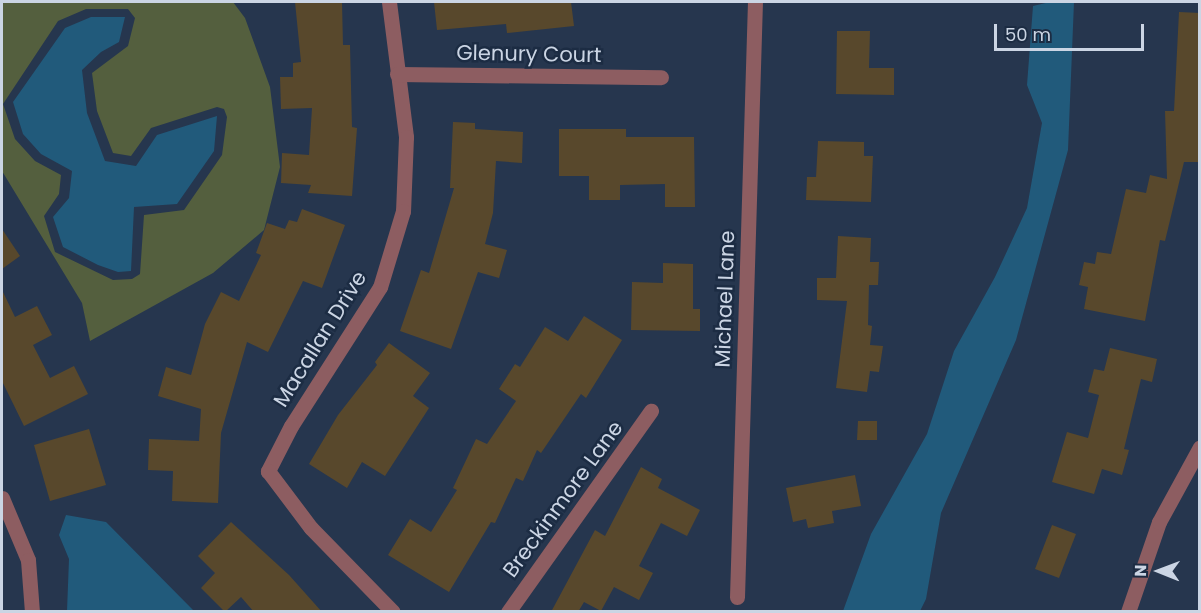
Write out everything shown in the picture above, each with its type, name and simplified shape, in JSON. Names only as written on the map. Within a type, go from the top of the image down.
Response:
[{"type":"street","name":"Macallan Drive","points":[[389,2],[406,137],[403,211],[380,287],[291,426],[268,471],[311,528],[393,612]]},
{"type":"street","name":"Michael Lane","points":[[737,597],[755,2]]},
{"type":"street","name":"Glenury Court","points":[[397,74],[661,77]]},
{"type":"street","name":"Breckinmore Lane","points":[[508,612],[651,411]]},
{"type":"street","points":[[1128,612],[1160,522],[1200,447]]},
{"type":"street","points":[[2,498],[28,560],[32,612]]},
{"type":"green space","points":[[2,2],[233,2],[245,18],[270,87],[280,167],[264,230],[213,273],[90,341],[82,303],[2,171]],"holes":[[[86,9],[128,9],[135,18],[128,46],[92,73],[97,111],[113,153],[131,156],[151,128],[217,107],[224,109],[227,117],[222,155],[184,210],[144,215],[140,274],[132,279],[113,280],[55,252],[44,216],[59,194],[61,175],[35,161],[15,139],[3,104],[58,21]]]},
{"type":"water","points":[[1050,2],[1074,2],[1068,150],[1016,340],[941,513],[926,599],[920,611],[843,611],[871,534],[927,434],[954,351],[995,277],[1027,208],[1042,123],[1027,85],[1033,6]]},
{"type":"water","points":[[91,17],[125,17],[119,42],[101,52],[82,70],[87,113],[105,161],[136,166],[157,135],[217,116],[214,151],[177,204],[134,207],[131,271],[118,272],[98,265],[63,247],[53,217],[69,198],[72,171],[41,154],[23,134],[13,102],[65,28]]},
{"type":"water","points":[[66,515],[106,522],[194,611],[67,611],[69,559],[59,535]]},
{"type":"building","points":[[295,2],[342,2],[343,45],[350,45],[352,127],[357,128],[352,196],[308,193],[311,185],[281,183],[282,153],[309,155],[312,108],[281,109],[280,77],[293,77],[293,63],[301,62]]},
{"type":"building","points":[[434,2],[571,2],[574,26],[507,33],[506,24],[437,30]]},
{"type":"building","points":[[1179,12],[1200,13],[1200,162],[1184,162],[1165,241],[1160,240],[1145,321],[1084,309],[1088,287],[1079,285],[1084,262],[1095,264],[1097,252],[1111,254],[1126,189],[1146,193],[1150,175],[1167,179],[1165,111],[1174,111]]},
{"type":"building","points":[[837,31],[870,31],[869,68],[894,68],[894,95],[836,94]]},
{"type":"building","points":[[453,122],[475,123],[475,129],[523,132],[522,163],[496,161],[493,213],[485,244],[507,250],[499,278],[478,272],[451,349],[400,331],[421,270],[429,273],[454,188],[450,188]]},
{"type":"building","points":[[559,129],[626,129],[626,137],[694,137],[695,207],[665,207],[665,184],[620,185],[620,200],[589,200],[589,176],[559,176]]},
{"type":"building","points":[[818,141],[864,142],[864,156],[873,156],[871,202],[806,200],[807,177],[816,177]]},
{"type":"building","points":[[302,209],[345,225],[322,288],[303,281],[268,352],[247,342],[221,433],[218,503],[172,501],[173,471],[148,470],[149,439],[199,441],[201,409],[158,396],[166,367],[191,375],[205,324],[221,292],[239,301],[261,255],[256,253],[267,223],[285,229],[289,220],[297,222]]},
{"type":"building","points":[[2,229],[20,256],[2,269]]},
{"type":"building","points":[[838,236],[871,238],[870,262],[879,262],[878,285],[869,285],[868,325],[872,326],[870,345],[883,346],[879,372],[870,371],[867,392],[836,388],[847,301],[817,300],[817,278],[836,278]]},
{"type":"building","points":[[663,263],[693,264],[693,309],[700,309],[700,331],[631,330],[632,282],[663,283]]},
{"type":"building","points":[[2,290],[15,317],[37,306],[52,335],[33,345],[50,378],[74,366],[88,394],[24,426],[2,381]]},
{"type":"building","points":[[584,316],[622,340],[586,398],[581,394],[541,453],[537,450],[523,481],[516,478],[495,523],[491,522],[449,592],[388,555],[410,519],[431,532],[457,490],[453,488],[476,439],[487,444],[516,401],[499,389],[515,364],[520,367],[545,327],[568,341]]},
{"type":"building","points":[[389,343],[430,373],[413,396],[429,408],[385,476],[362,462],[347,488],[309,464],[338,415],[377,365],[375,362]]},
{"type":"building","points":[[1110,348],[1157,359],[1152,382],[1141,379],[1124,449],[1129,450],[1122,475],[1102,469],[1094,494],[1052,482],[1067,432],[1088,438],[1099,395],[1088,392],[1094,369],[1104,371]]},
{"type":"building","points":[[858,421],[877,421],[877,440],[857,440]]},
{"type":"building","points":[[89,429],[106,485],[50,501],[34,445]]},
{"type":"building","points":[[641,467],[662,479],[658,488],[700,510],[687,536],[661,523],[639,566],[653,573],[639,600],[614,587],[601,611],[584,602],[578,612],[551,612],[595,530],[605,536]]},
{"type":"building","points":[[855,475],[861,506],[832,511],[834,523],[808,528],[806,519],[793,522],[786,488]]},
{"type":"building","points":[[231,522],[289,575],[322,612],[254,612],[241,597],[225,612],[201,588],[215,573],[198,556]]},
{"type":"building","points":[[1052,525],[1076,534],[1059,578],[1035,569]]}]
